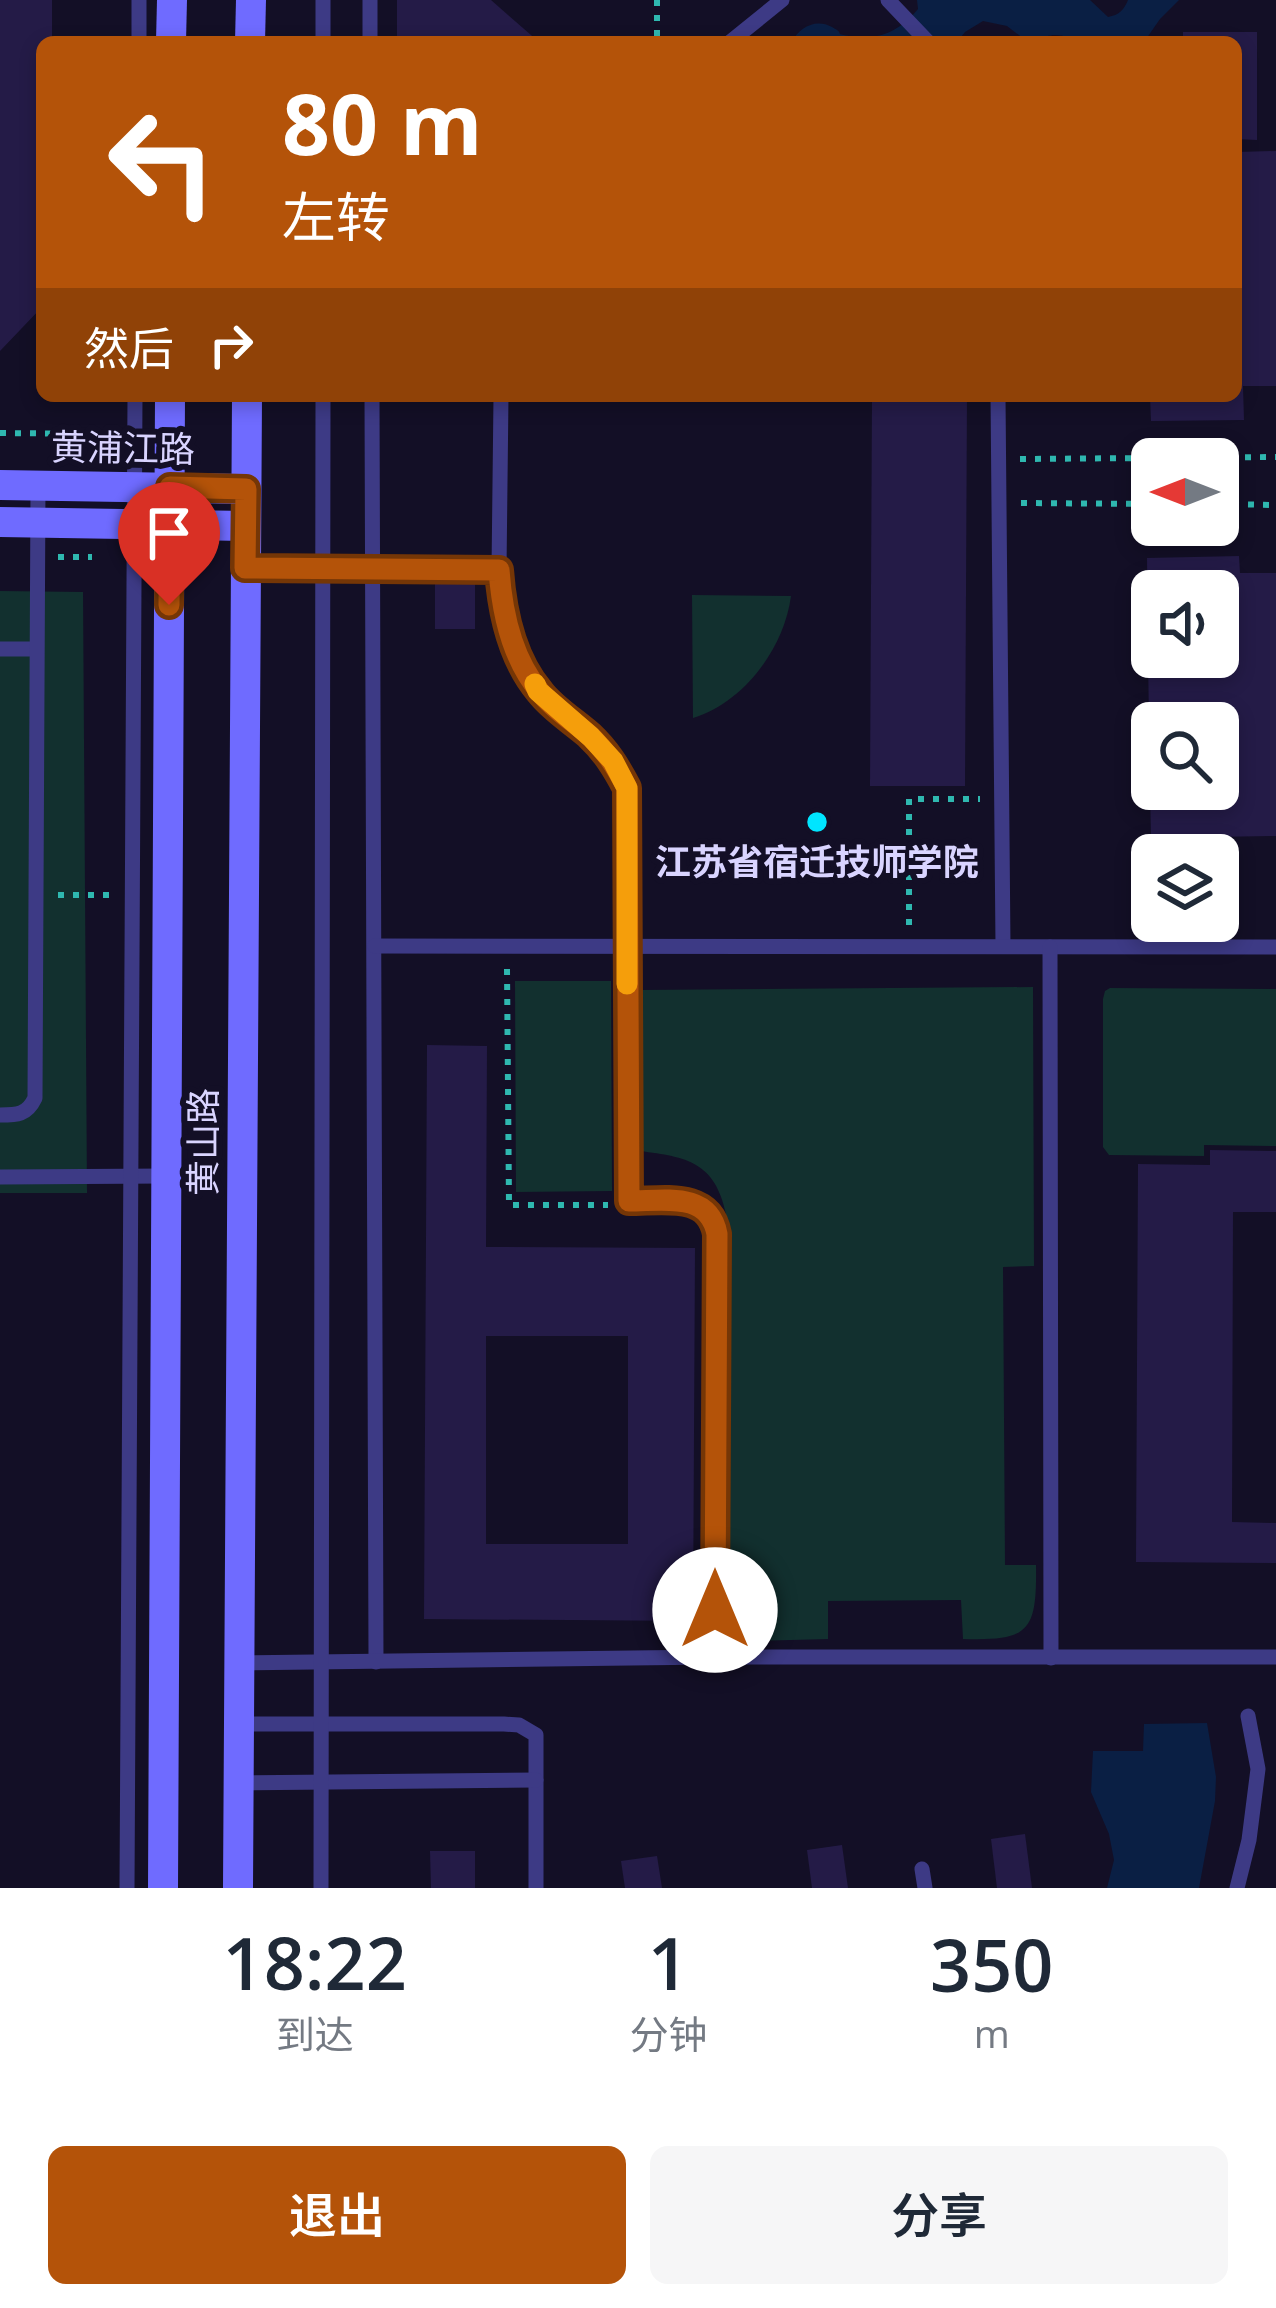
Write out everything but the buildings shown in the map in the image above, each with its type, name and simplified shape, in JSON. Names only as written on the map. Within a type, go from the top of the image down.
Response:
[{"type":"main road","points":[[172,0],[172,36]]},
{"type":"main road","points":[[250,36],[251,0]]},
{"type":"main road","name":"黄山路","points":[[163,1888],[170,402]]},
{"type":"main road","name":"黄山路","points":[[238,1888],[247,402]]},
{"type":"main road","name":"黄浦江路","points":[[0,485],[246,489]]},
{"type":"main road","points":[[0,522],[246,526]]},
{"type":"lane","points":[[139,0],[139,36]]},
{"type":"lane","points":[[323,0],[323,36]]},
{"type":"lane","points":[[370,0],[370,36]]},
{"type":"lane","points":[[737,36],[782,0]]},
{"type":"lane","points":[[888,0],[922,36]]},
{"type":"lane","points":[[127,1888],[135,402]]},
{"type":"lane","points":[[321,1888],[323,402]]},
{"type":"lane","points":[[372,402],[376,1662]]},
{"type":"lane","points":[[501,402],[502,610],[538,691],[591,737],[613,761],[627,788],[629,1203],[684,1201],[701,1206],[714,1218],[717,1234],[714,1658]]},
{"type":"lane","points":[[998,402],[1003,946]]},
{"type":"lane","points":[[0,1115],[20,1115],[31,1108],[35,1098],[38,486]]},
{"type":"lane","points":[[245,568],[499,570]]},
{"type":"lane","points":[[0,649],[35,649]]},
{"type":"lane","points":[[375,946],[1276,947]]},
{"type":"lane","points":[[1050,947],[1051,1658]]},
{"type":"lane","points":[[0,1177],[167,1176]]},
{"type":"lane","points":[[240,1663],[1276,1657]]},
{"type":"lane","points":[[1237,1888],[1258,1769],[1248,1716]]},
{"type":"lane","points":[[239,1724],[518,1725],[536,1735],[536,1888]]},
{"type":"lane","points":[[238,1783],[536,1780]]},
{"type":"lane","points":[[922,1869],[925,1888]]},
{"type":"path","points":[[657,0],[657,36]]},
{"type":"path","points":[[998,459],[1276,458]]},
{"type":"path","points":[[999,503],[1131,504]]},
{"type":"path","points":[[1239,504],[1276,505]]},
{"type":"path","points":[[909,946],[909,800],[1002,800]]},
{"type":"path","points":[[35,895],[131,895]]},
{"type":"path","points":[[506,944],[509,1205],[629,1203]]},
{"type":"green space","points":[[0,591],[83,592],[87,1193],[0,1193]]},
{"type":"green space","points":[[692,595],[791,596],[780,635],[758,671],[728,700],[693,718]]},
{"type":"green space","points":[[515,981],[611,981],[612,1191],[516,1192]]},
{"type":"green space","points":[[1033,987],[1034,1266],[1003,1267],[1005,1565],[1036,1565],[1031,1618],[1015,1634],[963,1639],[961,1600],[828,1601],[828,1639],[738,1638],[726,1612],[726,1214],[715,1183],[696,1165],[640,1151],[639,990]]},
{"type":"green space","points":[[1110,988],[1276,989],[1276,1146],[1204,1145],[1204,1156],[1109,1155],[1103,1147],[1103,999]]},
{"type":"water","points":[[917,0],[1090,0],[1108,17],[1121,12],[1128,0],[1179,0],[1148,36],[1020,36],[1007,26],[983,21],[962,36],[874,36],[888,33],[918,9]]},
{"type":"water","points":[[814,24],[826,24],[849,36],[796,36]]},
{"type":"water","points":[[1207,1723],[1215,1801],[1199,1888],[1107,1888],[1114,1860],[1091,1792],[1093,1751],[1143,1751],[1144,1724]]},
{"type":"slow traffic","points":[[535,684],[613,761],[627,788],[627,984]]},
{"type":"place","name":"江苏省宿迁技师学院","points":[[817,822]]},
{"type":"route","points":[[169,605],[170,487],[246,489],[245,568],[499,570],[502,610],[538,691],[613,761],[627,788],[629,1201],[684,1201],[701,1206],[714,1218],[717,1234],[715,1610]]}]
